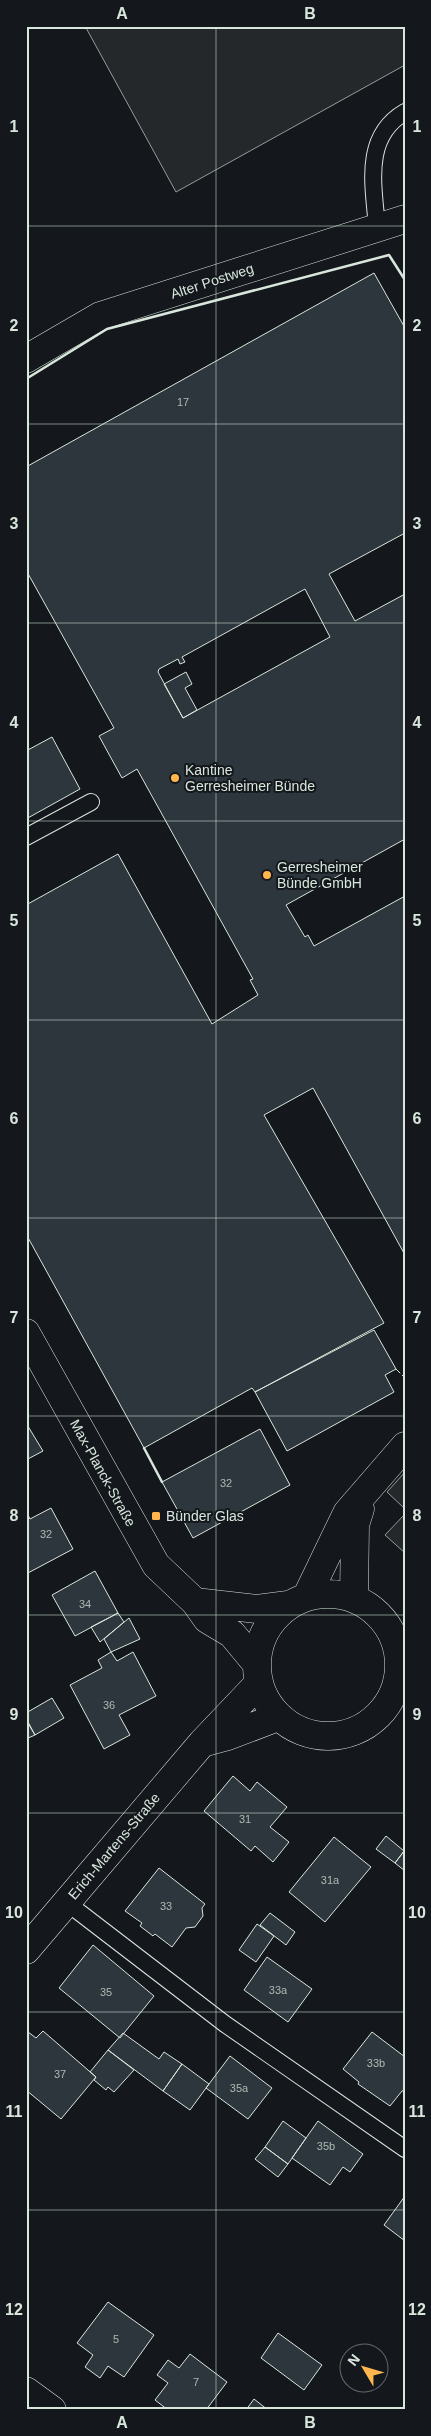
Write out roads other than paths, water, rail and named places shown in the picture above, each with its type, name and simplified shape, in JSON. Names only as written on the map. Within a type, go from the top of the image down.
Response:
[{"type":"street","name":"Alter Postweg","points":[[26,359],[100,316],[405,219]]},
{"type":"street","name":"Max-Planck-Straße","points":[[26,1333],[140,1540],[156,1565],[195,1602],[207,1618],[232,1634],[258,1673]]},
{"type":"street","points":[[195,1602],[257,1609],[298,1601],[331,1594],[354,1598],[370,1607],[384,1620],[402,1654],[399,1693],[381,1713],[363,1727],[342,1735],[319,1736],[297,1730],[278,1717],[266,1701],[258,1673],[259,1646],[275,1616],[298,1601],[348,1513],[405,1446]]},
{"type":"street","points":[[354,1598],[354,1525],[367,1489]]},
{"type":"street","name":"Erich-Martens-Straße","points":[[26,1950],[202,1743],[258,1673]]},
{"type":"street","points":[[202,1743],[228,1736],[278,1717]]},
{"type":"street","points":[[26,2391],[52,2410]]},
{"type":"lane","points":[[377,228],[372,166],[376,147],[379,138],[396,118],[405,112]]},
{"type":"lane","points":[[26,837],[91,802]]},
{"type":"lane","points":[[66,1902],[225,2024],[405,2149]]},
{"type":"place","name":"Kantine Gerresheimer Bünde","points":[[175,778]]},
{"type":"place","name":"Gerresheimer Bünde GmbH","points":[[267,875]]},
{"type":"place","name":"Bünder Glas","points":[[156,1516]]}]
